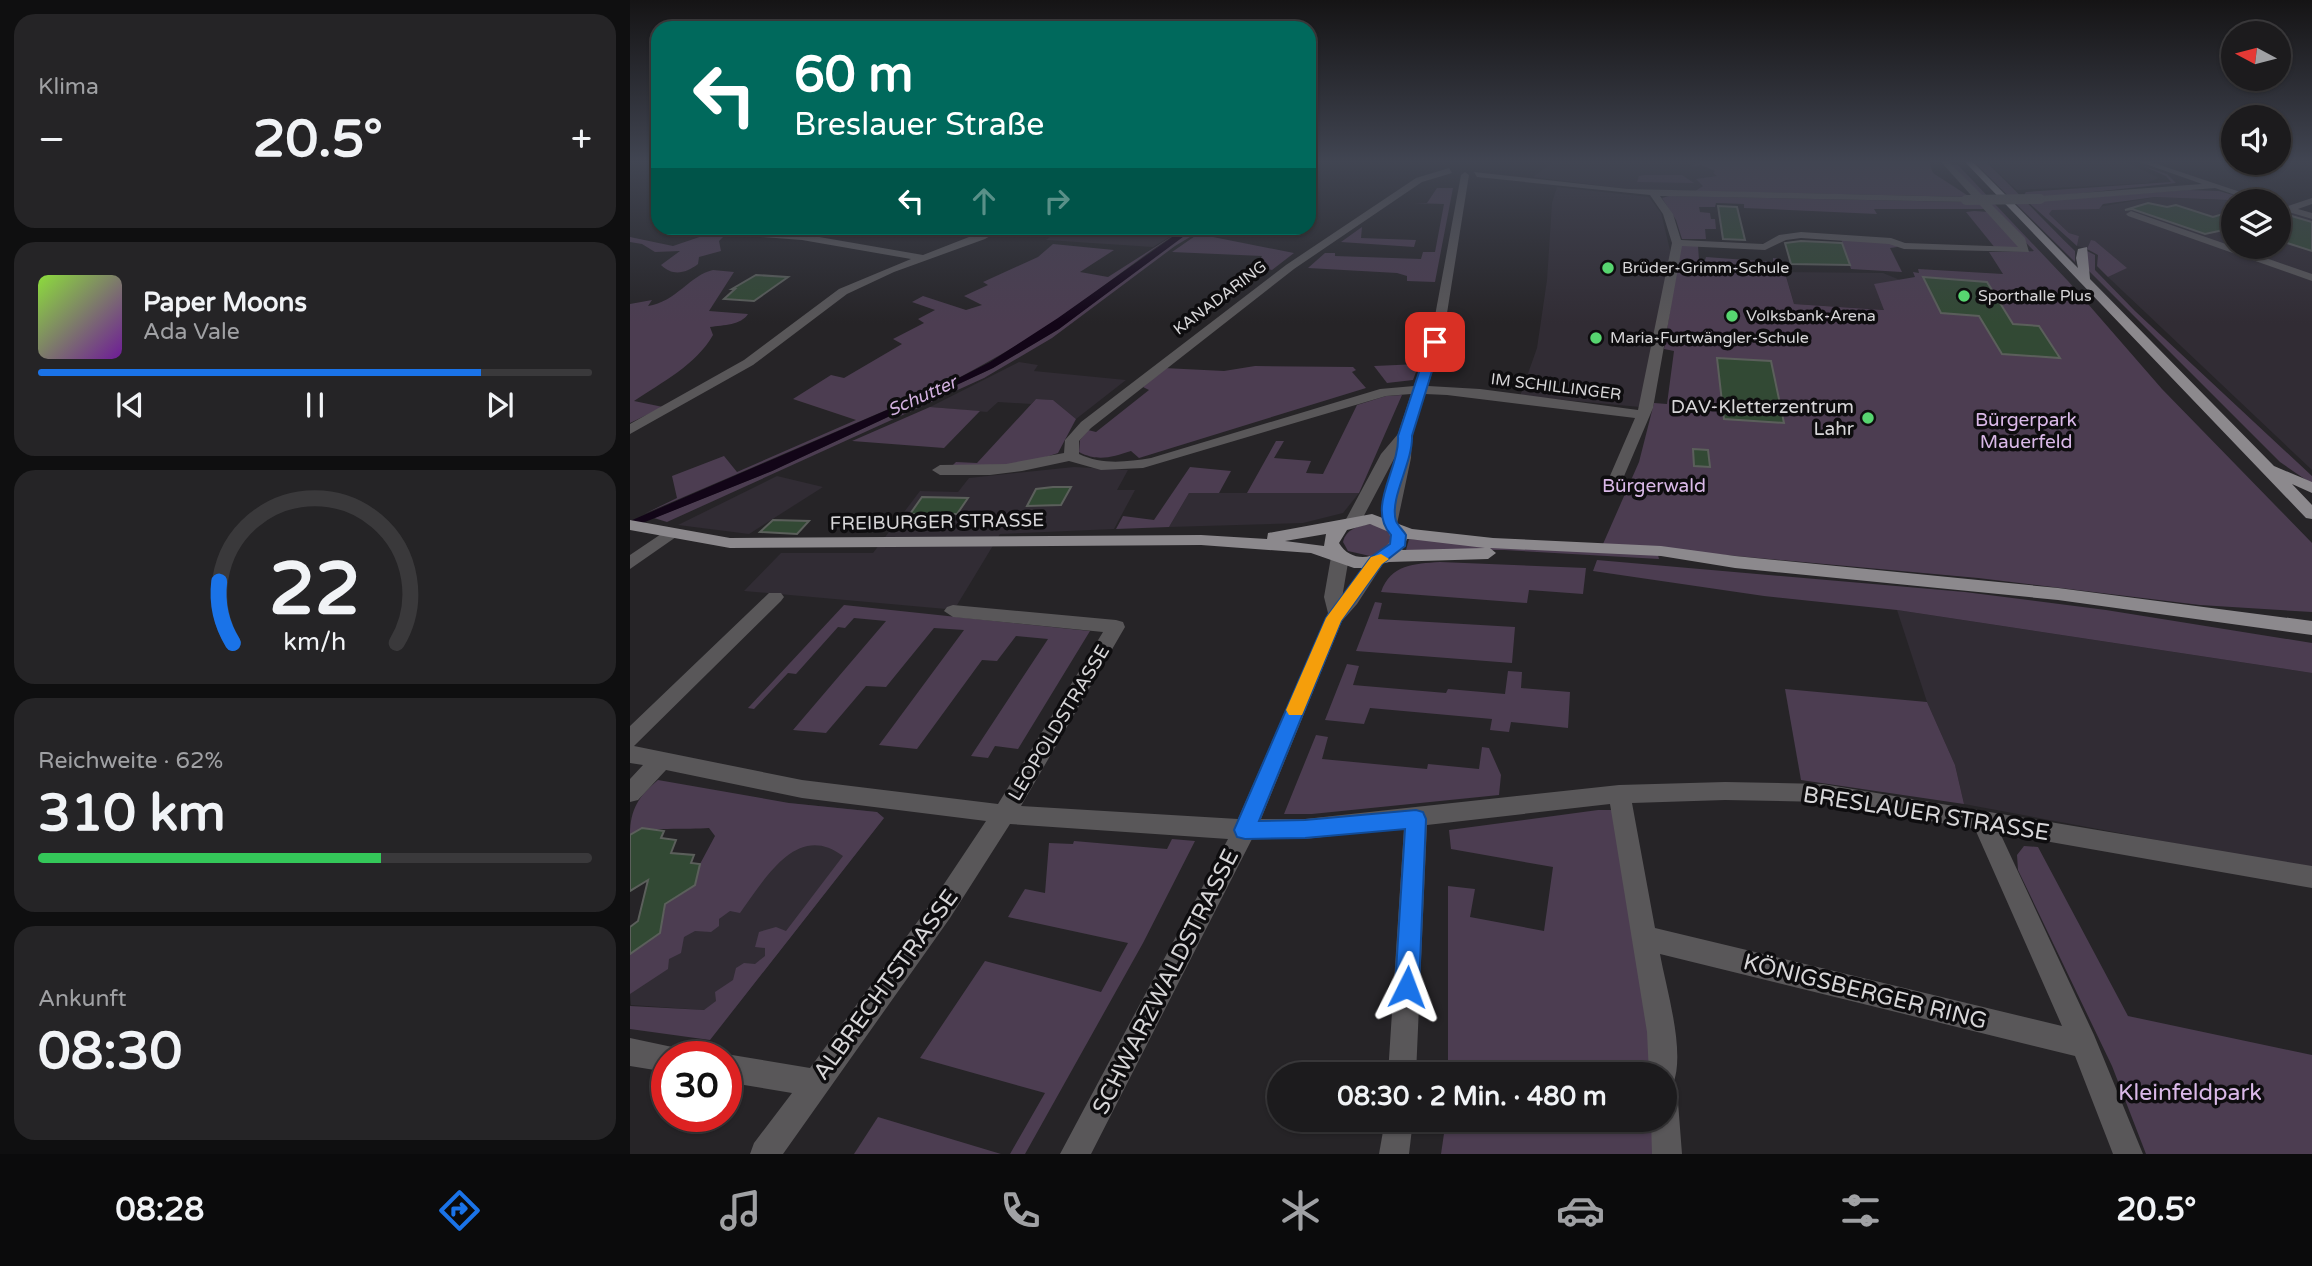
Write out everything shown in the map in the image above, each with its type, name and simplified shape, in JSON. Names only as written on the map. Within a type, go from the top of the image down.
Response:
[{"type":"main road","points":[[2023,216],[2312,513]]},
{"type":"main road","points":[[2082,249],[2081,258],[2087,280]]},
{"type":"main road","points":[[2260,462],[2312,488]]},
{"type":"main road","points":[[1735,562],[1491,552],[1382,558],[1357,562],[1338,555],[1331,543],[1346,524],[1372,519],[1423,536],[1661,551],[1735,562],[2058,594],[2312,628]]},
{"type":"main road","name":"FREIBURGER STRASSE","points":[[1247,541],[1346,524]]},
{"type":"main road","name":"FREIBURGER STRASSE","points":[[638,526],[721,542],[1247,541],[1311,548],[1338,555]]},
{"type":"main road","points":[[1382,558],[1399,540],[1392,526]]},
{"type":"street","name":"KANADARING","points":[[1071,456],[1072,440],[1086,425],[1290,267],[1366,216]]},
{"type":"street","points":[[1392,526],[1388,508],[1406,450],[1405,436],[1422,390],[1438,331],[1456,216]]},
{"type":"street","points":[[1614,485],[1644,415],[1677,243],[1669,216]]},
{"type":"street","points":[[1677,243],[1765,247],[1783,237],[1801,236],[1976,249],[2025,249],[1995,216]]},
{"type":"street","points":[[2136,216],[2312,278]]},
{"type":"street","points":[[775,235],[802,237],[924,258]]},
{"type":"street","points":[[630,430],[715,384],[763,353],[826,302],[853,285],[982,235]]},
{"type":"street","points":[[940,470],[978,473],[1010,470],[1071,456],[1083,463],[1114,467],[1153,462],[1385,392],[1422,390]]},
{"type":"street","name":"IM SCHILLINGER","points":[[1422,390],[1644,415]]},
{"type":"street","points":[[1346,524],[1365,505],[1393,446],[1405,436]]},
{"type":"street","points":[[630,563],[670,533]]},
{"type":"street","name":"SCHWARZWALDSTRASSE","points":[[1337,615],[1333,597],[1338,555]]},
{"type":"street","name":"SCHWARZWALDSTRASSE","points":[[1076,1154],[1245,830],[1337,615],[1382,558]]},
{"type":"street","points":[[630,739],[775,597]]},
{"type":"street","name":"LEOPOLDSTRASSE","points":[[953,611],[1116,628],[1004,814]]},
{"type":"street","name":"LEOPOLDSTRASSE","points":[[630,754],[802,789],[1004,814],[1245,830]]},
{"type":"street","points":[[630,793],[660,762]]},
{"type":"street","name":"BRESLAUER STRASSE","points":[[1245,830],[1305,829],[1416,819],[1619,794],[1823,793],[2312,877]]},
{"type":"street","points":[[1619,794],[1646,939],[1661,1032],[1662,1062]]},
{"type":"street","name":"ALBRECHTSTRASSE","points":[[765,1154],[940,910],[1004,814]]},
{"type":"street","points":[[1403,1062],[1416,819]]},
{"type":"street","points":[[1983,822],[2084,1045],[2128,1154]]},
{"type":"street","name":"KÖNIGSBERGER RING","points":[[1646,939],[2084,1045]]},
{"type":"street","points":[[630,1052],[651,1055]]},
{"type":"street","points":[[742,1071],[816,1083]]},
{"type":"street","points":[[1394,1154],[1397,1132]]},
{"type":"street","points":[[1666,1132],[1667,1154]]},
{"type":"shaded area","name":"Maria-Furtwängler-Schule","points":[[1551,216],[1662,216],[1671,254],[1640,407],[1520,396],[1537,348],[1547,280]]},
{"type":"shaded area","points":[[2051,216],[2221,216],[2221,259],[2291,259],[2291,216],[2312,219],[2312,470],[2108,277],[2126,268],[2095,241],[2087,249],[2077,246],[2079,236],[2069,233]]},
{"type":"shaded area","points":[[1052,235],[1173,235],[1153,247],[1046,240]]},
{"type":"shaded area","points":[[1785,272],[1883,273],[1900,280],[1917,312],[1794,304]]},
{"type":"shaded area","points":[[1019,362],[1038,365],[1034,371],[1126,380],[1076,419],[1053,400],[1036,399],[1031,404],[998,402],[987,412],[930,407]]},
{"type":"shaded area","points":[[1074,467],[1128,470],[1117,490],[1135,490],[1114,529],[1000,534],[957,605],[946,609],[744,591],[781,553],[873,553],[920,491],[958,492],[969,478]]},
{"type":"shaded area","points":[[777,476],[823,487],[749,534],[678,525]]},
{"type":"shaded area","points":[[1189,493],[1359,493],[1343,513],[1303,523],[1169,527]]},
{"type":"shaded area","points":[[1897,610],[2312,673],[2312,869],[1964,804],[1955,765],[1927,702]]},
{"type":"shaded area","points":[[789,803],[877,812],[884,818],[735,1008],[704,1010],[631,1005],[630,994]]},
{"type":"green space","points":[[1442,216],[1448,216],[1435,282],[1407,281],[1407,276],[1397,273],[1308,268],[1325,253],[1335,253],[1335,256],[1421,259],[1423,252],[1435,252]]},
{"type":"green space","points":[[1673,216],[1710,216],[1711,219],[1715,219],[1716,229],[1705,229],[1706,239],[1682,239]]},
{"type":"green space","points":[[1969,216],[1993,216],[2020,248],[1996,249]]},
{"type":"green space","name":"Bürgerpark Mauerfeld","points":[[2000,216],[2006,216],[2068,281],[2162,389],[2312,543],[2312,612],[2200,605],[1978,578],[1603,544],[1639,462],[1654,403],[1667,404],[1674,351],[1664,349],[1680,245],[1698,246],[1699,260],[1705,260],[1706,257],[1773,262],[1773,258],[1781,259],[1794,304],[1884,310],[1874,284],[1915,277],[1913,272],[1919,273],[1918,269],[2003,274],[1989,252],[2034,251]]},
{"type":"green space","points":[[2028,216],[2040,216],[2075,251],[2075,262]]},
{"type":"green space","points":[[2043,216],[2051,216],[2069,233],[2079,236],[2077,246]]},
{"type":"green space","points":[[1362,227],[1361,238],[1416,240],[1414,247],[1341,242]]},
{"type":"green space","points":[[705,235],[725,235],[719,241],[721,251],[699,257],[698,264],[679,272],[670,271],[661,265],[680,251],[655,252],[642,244],[630,242],[630,237],[673,246]]},
{"type":"green space","points":[[1175,235],[1045,328],[947,384],[644,514],[677,498],[672,476],[724,456],[737,472],[856,420],[793,399],[831,375],[844,378],[902,344],[893,339],[924,323],[918,319],[935,310],[912,302],[923,296],[966,310],[982,305],[964,296],[988,285],[983,282],[1038,257],[1053,244],[1114,250],[1080,272],[1108,277]]},
{"type":"green space","points":[[1184,235],[1193,235],[1052,338],[984,378],[667,522],[654,518],[772,471],[993,368],[1059,329]]},
{"type":"green space","points":[[1197,235],[1203,235],[1294,253],[1272,270],[1257,266],[1262,256],[1172,252]]},
{"type":"green space","points":[[1841,239],[1895,243],[1897,247],[1890,248],[1902,272],[1851,269]]},
{"type":"green space","points":[[2091,240],[2127,268],[2108,277],[2097,266],[2098,255],[2087,249]]},
{"type":"green space","points":[[2087,251],[2095,255],[2095,270],[2135,311],[2312,476],[2312,484],[2280,462],[2087,269]]},
{"type":"green space","points":[[713,270],[734,272],[709,311],[748,314],[737,322],[710,327],[713,335],[697,355],[678,372],[634,401],[663,407],[630,423],[630,304],[652,300],[648,306],[658,304],[697,277]]},
{"type":"green space","points":[[1419,364],[1413,380],[1387,383],[1374,366]]},
{"type":"green space","points":[[1255,366],[1353,367],[1356,370],[1352,372],[1366,388],[1139,458],[1131,451],[1099,458],[1079,452],[1080,440],[1088,430],[1096,432],[1149,390],[1143,387],[1164,368],[1224,371]]},
{"type":"green space","points":[[1402,395],[1359,493],[1247,493],[1276,441],[1284,441],[1274,458],[1311,461],[1306,473],[1323,474],[1357,405],[1386,396]]},
{"type":"green space","points":[[1036,399],[1053,400],[1076,419],[1058,453],[1025,464],[952,466],[956,462],[977,463]]},
{"type":"green space","points":[[930,407],[980,411],[944,448],[852,441]]},
{"type":"green space","points":[[1190,467],[1231,471],[1219,493],[1189,493],[1169,527],[1116,529],[1123,516],[1154,520]]},
{"type":"green space","points":[[1370,524],[1385,528],[1393,536],[1385,551],[1370,556],[1348,551],[1343,542],[1347,534],[1357,527]]},
{"type":"green space","points":[[1409,539],[1658,555],[1659,559],[1504,550],[1406,550]]},
{"type":"green space","points":[[1597,560],[1965,592],[2106,610],[2312,643],[2312,673],[1897,610],[1764,596],[1593,571]]},
{"type":"green space","points":[[1440,562],[1586,568],[1583,594],[1529,590],[1527,603],[1381,592],[1391,576],[1404,567]]},
{"type":"green space","points":[[1375,602],[1382,603],[1378,619],[1515,627],[1512,663],[1356,651]]},
{"type":"green space","points":[[844,605],[1090,631],[1018,749],[995,746],[988,758],[971,756],[1048,639],[1016,636],[997,661],[982,660],[917,749],[879,745],[964,630],[934,628],[886,687],[866,686],[826,733],[793,730],[886,621],[854,618],[845,628],[838,627],[796,674],[788,673],[754,709],[748,708]]},
{"type":"green space","points":[[1347,664],[1359,666],[1353,685],[1446,693],[1448,689],[1505,694],[1508,671],[1522,672],[1521,688],[1570,692],[1568,728],[1511,722],[1509,732],[1490,730],[1492,719],[1370,708],[1364,724],[1325,720]]},
{"type":"green space","points":[[1785,689],[1927,702],[1955,765],[1964,804],[1801,780]]},
{"type":"green space","points":[[1316,735],[1328,737],[1322,759],[1427,769],[1428,764],[1479,769],[1482,747],[1489,748],[1501,775],[1499,795],[1312,814],[1284,814]]},
{"type":"green space","points":[[658,780],[789,803],[877,812],[884,818],[710,1040],[630,1029],[630,1006],[704,1010],[716,1001],[715,992],[733,980],[736,968],[744,963],[755,964],[765,956],[765,948],[755,947],[759,932],[776,927],[786,931],[843,856],[826,847],[811,845],[797,850],[771,871],[740,913],[730,911],[719,919],[719,926],[711,932],[695,931],[684,937],[681,953],[669,959],[668,969],[630,994],[630,954],[654,917],[665,911],[665,904],[695,885],[700,864],[715,836],[709,828],[656,829],[630,835],[637,804]]},
{"type":"green space","points":[[1613,810],[1648,1027],[1649,1062],[1448,1062],[1448,886],[1475,889],[1470,917],[1544,931],[1553,867],[1451,849],[1449,830]]},
{"type":"green space","points":[[1172,839],[1195,841],[1143,943],[1025,1154],[1010,1154],[1045,1093],[920,1058],[985,961],[1101,992],[1128,943],[1008,917],[1025,889],[1045,893],[1049,843],[1073,844],[1074,841],[1167,849]]},
{"type":"green space","name":"Kleinfeldpark","points":[[2024,846],[2038,847],[2128,1016],[2312,1055],[2312,1154],[2146,1154],[2112,1066],[2018,870],[2017,855]]},
{"type":"green space","points":[[878,1117],[1001,1154],[854,1154]]},
{"type":"green space","points":[[1444,1132],[1653,1132],[1654,1154],[1441,1154]]},
{"type":"water","name":"Schutter","points":[[1175,235],[1186,235],[1059,329],[993,368],[772,471],[630,528],[630,521],[947,384],[990,362],[1058,318]]},
{"type":"building","points":[[1719,216],[1739,216],[1745,240],[1723,239]]},
{"type":"building","points":[[2152,216],[2221,216],[2221,231],[2205,234]]},
{"type":"building","points":[[2291,216],[2312,222],[2312,251],[2291,244]]},
{"type":"building","points":[[1785,243],[1842,243],[1850,265],[1791,264]]},
{"type":"building","points":[[756,275],[788,277],[754,301],[724,299],[735,289],[732,289]]},
{"type":"building","points":[[1923,277],[1987,282],[2013,324],[2039,326],[2060,358],[2002,354],[1979,316],[1941,313]]},
{"type":"building","points":[[1717,358],[1771,361],[1784,423],[1724,419]]},
{"type":"building","points":[[1693,449],[1708,450],[1710,467],[1694,466]]},
{"type":"building","points":[[1071,487],[1061,505],[1027,506],[1036,489]]},
{"type":"building","points":[[922,497],[968,498],[957,514],[910,514]]},
{"type":"building","points":[[773,520],[809,521],[797,534],[760,532]]},
{"type":"building","points":[[642,828],[664,831],[661,838],[676,840],[671,853],[694,855],[691,863],[700,864],[695,885],[665,904],[660,933],[630,954],[630,927],[638,921],[648,880],[630,891],[630,835]]},
{"type":"slow traffic","points":[[1295,710],[1334,618],[1351,600],[1376,561],[1381,559]]},
{"type":"place","name":"Brüder-Grimm-Schule","points":[[1608,268]]},
{"type":"place","name":"Sporthalle Plus","points":[[1964,296]]},
{"type":"place","name":"Volksbank-Arena","points":[[1732,316]]},
{"type":"place","name":"Maria-Furtwängler-Schule","points":[[1596,338]]},
{"type":"place","name":"DAV-Kletterzentrum Lahr","points":[[1868,418]]},
{"type":"route","points":[[1407,987],[1416,819],[1305,829],[1245,830],[1334,618],[1351,600],[1376,561],[1393,552],[1397,546],[1399,535],[1389,524],[1388,508],[1406,450],[1405,436],[1422,390],[1435,342]]},
{"type":"park label","name":"Bürgerwald","points":[[1654,486]]}]
